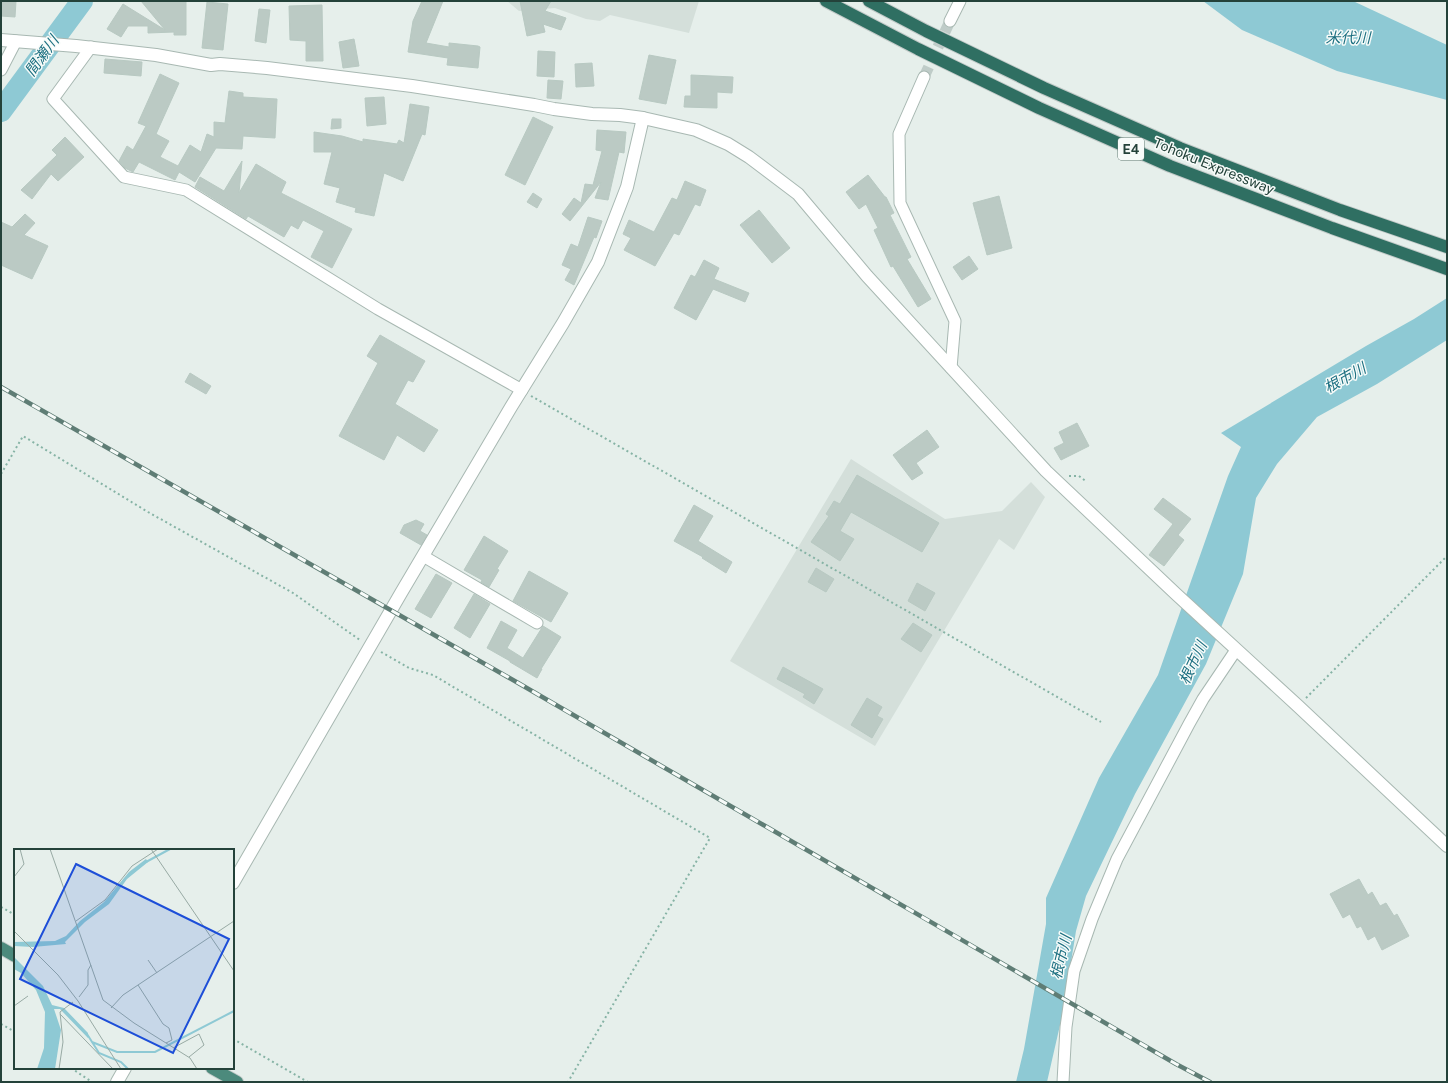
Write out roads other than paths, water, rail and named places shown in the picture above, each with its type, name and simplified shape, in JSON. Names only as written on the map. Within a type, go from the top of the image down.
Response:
[{"type":"highway","name":"Tohoku Expressway","points":[[826,1],[918,49],[1038,108],[1170,166],[1332,228],[1447,269]]},
{"type":"highway","name":"Tohoku Expressway","points":[[869,1],[926,31],[1044,88],[1180,148],[1340,210],[1447,247]]},
{"type":"highway","points":[[1,948],[14,955]]},
{"type":"highway","points":[[214,1069],[237,1082]]},
{"type":"street","points":[[950,21],[960,1]]},
{"type":"street","points":[[1,40],[91,47],[156,55],[211,65],[220,64],[267,68],[412,86],[592,114],[643,118],[696,130],[728,144],[749,157],[798,194],[867,276],[1046,471],[1226,641],[1298,706],[1447,846]]},
{"type":"street","points":[[1,70],[21,41]]},
{"type":"street","points":[[91,47],[53,99],[124,178],[186,190],[378,309],[522,390]]},
{"type":"street","points":[[924,77],[899,134],[900,204],[955,320],[950,368]]},
{"type":"street","points":[[234,881],[370,646],[598,262],[627,187],[643,118]]},
{"type":"street","points":[[423,556],[537,622]]},
{"type":"street","points":[[1063,1082],[1066,1027],[1074,971],[1092,919],[1117,859],[1182,737],[1203,699],[1236,650]]},
{"type":"street","points":[[116,1082],[124,1069]]},
{"type":"water","name":"米代川","points":[[1203,1],[1353,1],[1447,45],[1447,100],[1337,71],[1242,30]]},
{"type":"water","name":"根市川","points":[[1447,298],[1447,340],[1377,384],[1317,417],[1277,464],[1256,498],[1243,574],[1206,664],[1135,794],[1086,896],[1076,931],[1063,1012],[1047,1082],[1016,1082],[1024,1049],[1046,924],[1046,898],[1099,778],[1158,675],[1228,476],[1241,447],[1221,433]]},
{"type":"waterway","name":"間瀬川","points":[[1,111],[82,1]]},
{"type":"tunnel","points":[[924,77],[950,21]]},
{"type":"railway","points":[[1,387],[513,680],[1176,1064],[1210,1082]]}]
